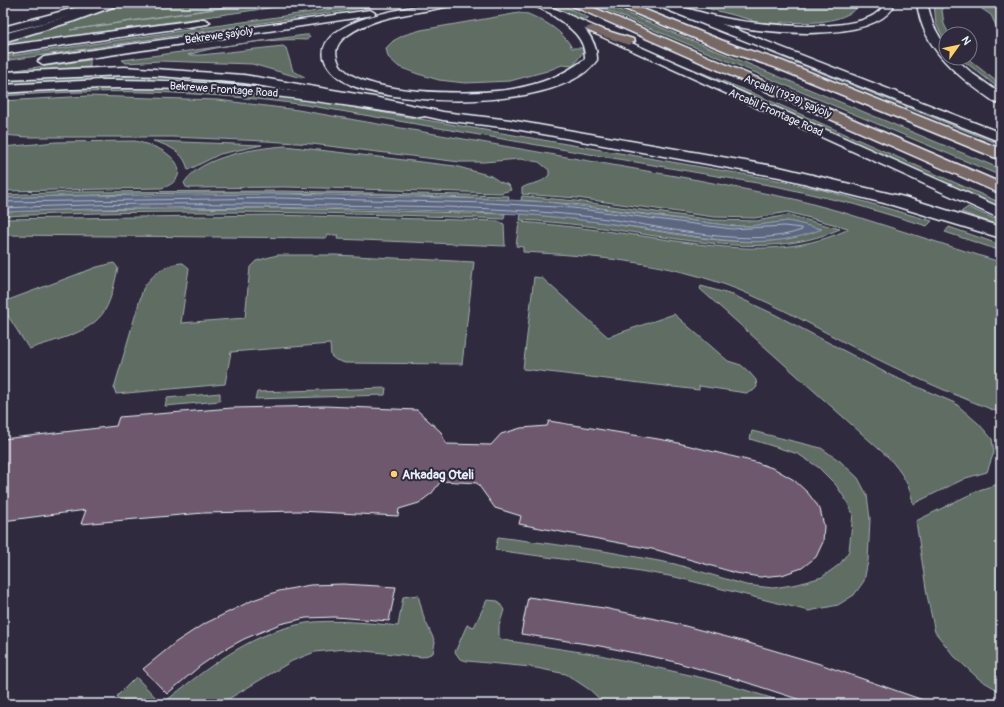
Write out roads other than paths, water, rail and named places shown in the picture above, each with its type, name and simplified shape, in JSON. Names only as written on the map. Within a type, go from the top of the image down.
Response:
[{"type":"main road","points":[[3,30],[84,10],[103,3]]},
{"type":"main road","points":[[3,38],[70,19],[114,3]]},
{"type":"main road","name":"Bekrewe şaýoly","points":[[3,67],[435,3]]},
{"type":"main road","points":[[449,3],[378,18],[354,26],[331,44],[328,53],[330,62],[338,72],[356,82],[390,92],[463,97],[490,95],[536,88],[571,76],[591,60],[592,47],[588,40],[553,12]]},
{"type":"main road","name":"Arcabil Frontage Road","points":[[533,3],[1001,214]]},
{"type":"main road","name":"Arçabil (1939) şaýoly","points":[[574,3],[1001,189]]},
{"type":"main road","name":"Arçabil (1939) şaýoly","points":[[619,3],[732,49],[778,64],[1001,155]]},
{"type":"main road","points":[[663,4],[730,23],[800,30],[858,25],[882,16],[888,8],[888,3]]},
{"type":"main road","points":[[922,3],[924,20],[931,37],[938,46]]},
{"type":"main road","points":[[663,4],[693,22],[748,47],[778,64]]},
{"type":"main road","points":[[663,4],[724,30],[1001,138]]},
{"type":"main road","name":"Bekrewe şaýoly","points":[[3,50],[213,21]]},
{"type":"main road","points":[[592,29],[716,72],[750,80]]},
{"type":"main road","points":[[956,66],[968,77],[1001,100]]},
{"type":"main road","points":[[3,76],[124,71],[198,74],[244,79],[311,90],[443,116],[510,124],[779,172],[885,197],[1001,233]]},
{"type":"main road","name":"Bekrewe Frontage Road","points":[[3,89],[87,84],[184,84],[269,91],[443,116]]},
{"type":"water","points":[[282,194],[489,199],[547,202],[732,226],[751,226],[788,221],[822,229],[801,236],[780,240],[737,241],[585,220],[519,214],[455,211],[197,207],[3,212],[3,198]]},
{"type":"place","name":"Arkadag Oteli","points":[[394,474]]}]
